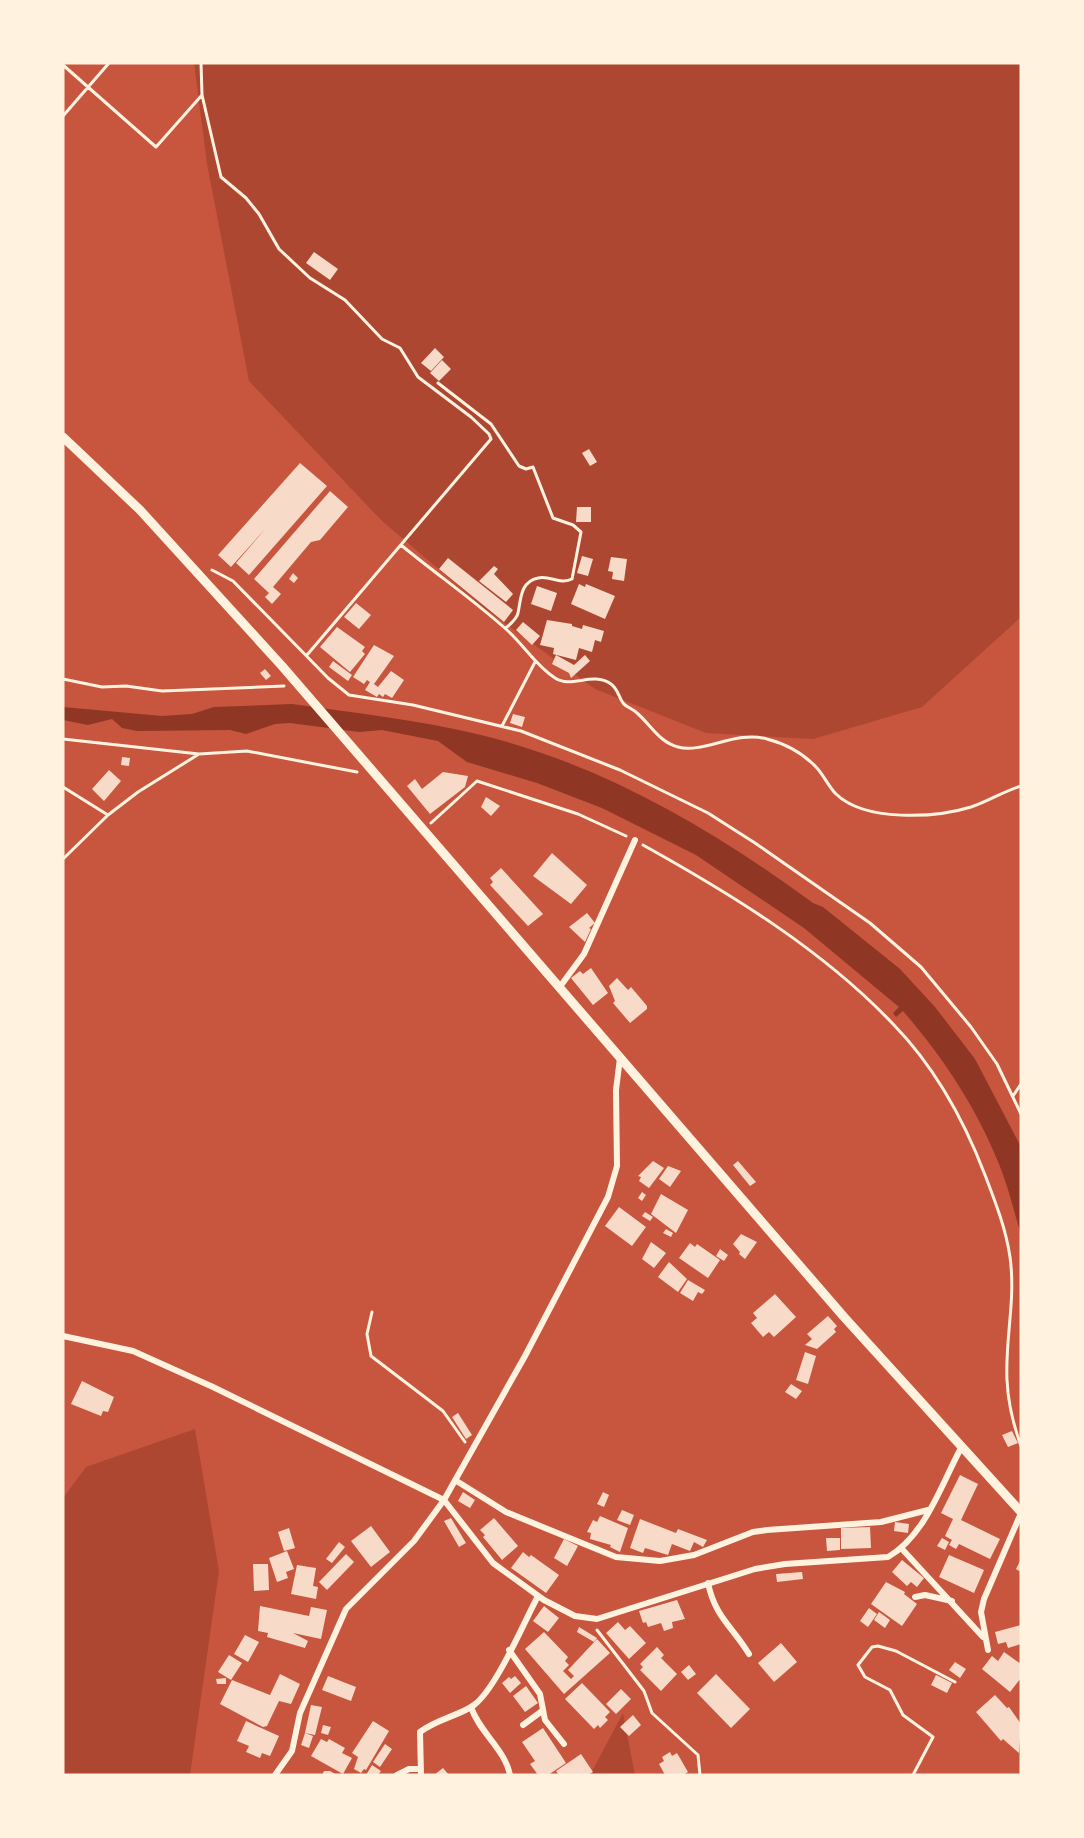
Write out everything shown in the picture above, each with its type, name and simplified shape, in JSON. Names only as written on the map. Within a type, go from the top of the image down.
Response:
[{"type":"main road","points":[[63,437],[140,510],[282,666],[620,1058],[961,1448],[1021,1513]]},
{"type":"street","points":[[559,988],[584,954],[634,840]]},
{"type":"street","points":[[275,1775],[292,1751],[300,1713],[346,1609],[414,1541],[444,1500],[608,1197],[617,1166],[616,1090],[620,1058]]},
{"type":"street","points":[[63,1336],[133,1351],[444,1500],[493,1563],[538,1596],[575,1616],[597,1619],[755,1569],[785,1564],[888,1557],[902,1549],[919,1528],[961,1448]]},
{"type":"street","points":[[455,1480],[506,1512],[601,1552],[642,1560],[660,1561],[694,1555],[753,1533],[768,1530],[881,1522],[928,1510]]},
{"type":"street","points":[[988,1650],[981,1612],[984,1599],[1021,1513]]},
{"type":"street","points":[[902,1549],[984,1637]]},
{"type":"street","points":[[708,1583],[716,1610],[749,1654]]},
{"type":"street","points":[[915,1597],[925,1595],[952,1601]]},
{"type":"street","points":[[396,1775],[409,1769],[420,1772],[420,1732],[432,1723],[471,1707],[489,1687],[538,1596]]},
{"type":"street","points":[[509,1650],[540,1694],[545,1720],[564,1744]]},
{"type":"street","points":[[471,1707],[476,1722],[495,1744],[510,1775]]},
{"type":"street","points":[[523,1725],[542,1711]]},
{"type":"path","points":[[63,116],[109,63]]},
{"type":"path","points":[[201,63],[202,95],[220,177],[246,198],[259,214],[279,249],[310,278],[345,300],[382,339],[400,348],[418,377],[489,434],[489,443],[307,655]]},
{"type":"path","points":[[63,65],[156,147],[202,95]]},
{"type":"path","points":[[438,383],[490,424],[519,466],[526,469],[533,467],[553,518],[573,525],[581,532],[572,579],[560,582],[543,577],[532,581],[521,592],[518,616],[506,628]]},
{"type":"path","points":[[401,545],[506,628],[535,663],[556,679],[565,682],[586,678],[604,680],[614,686],[625,705],[636,712],[656,735],[676,747],[689,748],[725,739],[766,738],[808,759],[839,797],[879,814],[953,811],[997,797],[1021,786]]},
{"type":"path","points":[[198,572],[214,570],[233,581],[349,695],[413,705],[520,731],[620,770],[708,813],[765,850],[870,923],[921,967],[971,1027],[997,1064],[1021,1114]]},
{"type":"path","points":[[502,726],[535,663]]},
{"type":"path","points":[[63,679],[102,687],[126,686],[162,691],[274,685],[300,688]]},
{"type":"path","points":[[63,739],[199,754],[246,751],[353,773],[368,767]]},
{"type":"path","points":[[63,859],[108,815],[138,792],[199,754]]},
{"type":"path","points":[[423,830],[477,781],[578,814],[634,840],[729,892],[820,960],[894,1024],[933,1075],[957,1112],[976,1150],[1007,1245],[1014,1295],[1007,1379],[1014,1426],[1021,1446]]},
{"type":"path","points":[[63,787],[108,815]]},
{"type":"path","points":[[1013,1096],[1021,1084]]},
{"type":"path","points":[[372,1312],[367,1334],[371,1356],[443,1412],[471,1451]]},
{"type":"path","points":[[590,1618],[644,1691],[652,1713],[698,1755],[700,1775]]},
{"type":"path","points":[[913,1775],[933,1737],[903,1715],[890,1690],[865,1677],[858,1665],[860,1660],[872,1647],[886,1648],[955,1682]]},
{"type":"shaded area","points":[[194,63],[1021,63],[1021,617],[922,707],[813,739],[706,733],[595,689],[484,608],[381,520],[249,381],[207,164]]},
{"type":"shaded area","points":[[292,704],[387,717],[458,730],[526,748],[570,764],[655,802],[696,825],[813,903],[823,907],[900,969],[935,1007],[975,1059],[1021,1147],[1021,1235],[1002,1172],[980,1123],[932,1046],[903,1011],[896,1017],[893,1013],[899,1007],[804,928],[696,855],[602,808],[537,783],[467,762],[438,741],[382,730],[359,732],[290,723],[275,724],[246,734],[230,730],[137,731],[122,728],[112,719],[88,725],[63,720],[63,707],[162,716],[192,714],[214,707]]},
{"type":"shaded area","points":[[195,1429],[219,1571],[190,1775],[63,1775],[63,1498],[86,1467]]},
{"type":"shaded area","points":[[623,1713],[635,1775],[590,1775]]},
{"type":"building","points":[[314,252],[338,269],[330,280],[306,263]]},
{"type":"building","points":[[435,348],[444,357],[431,371],[421,363]]},
{"type":"building","points":[[442,360],[451,369],[439,381],[430,373]]},
{"type":"building","points":[[589,449],[597,462],[590,466],[582,453]]},
{"type":"building","points":[[300,463],[327,486],[249,575],[236,563],[266,528],[231,567],[218,555]]},
{"type":"building","points":[[330,491],[348,507],[320,540],[311,542],[273,587],[281,594],[272,604],[265,597],[269,593],[254,579]]},
{"type":"building","points":[[577,507],[591,507],[591,522],[576,522]]},
{"type":"building","points":[[582,556],[593,559],[588,576],[577,573]]},
{"type":"building","points":[[611,557],[627,559],[624,581],[612,579],[613,572],[608,571]]},
{"type":"building","points":[[448,558],[513,610],[504,622],[439,569]]},
{"type":"building","points":[[494,566],[498,569],[494,574],[513,594],[506,602],[479,581]]},
{"type":"building","points":[[293,573],[298,578],[294,583],[289,579]]},
{"type":"building","points":[[579,584],[585,587],[586,584],[615,596],[605,619],[571,604]]},
{"type":"building","points":[[537,586],[557,593],[551,611],[531,604]]},
{"type":"building","points":[[356,603],[371,615],[359,629],[344,617]]},
{"type":"building","points":[[547,620],[572,624],[582,629],[583,625],[604,631],[601,642],[595,640],[592,652],[579,648],[576,660],[553,654],[554,648],[540,645]]},
{"type":"building","points":[[523,622],[540,636],[532,645],[516,630]]},
{"type":"building","points":[[337,627],[365,647],[362,651],[365,654],[350,672],[320,647]]},
{"type":"building","points":[[374,645],[394,656],[374,684],[378,687],[391,671],[404,680],[392,698],[385,694],[383,697],[379,694],[377,697],[365,690],[370,682],[367,680],[364,684],[353,677]]},
{"type":"building","points":[[556,655],[574,665],[585,655],[590,661],[571,678],[569,673],[552,664]]},
{"type":"building","points":[[333,661],[352,675],[348,681],[329,667]]},
{"type":"building","points":[[265,669],[271,676],[266,680],[260,673]]},
{"type":"building","points":[[513,714],[525,717],[522,727],[510,723]]},
{"type":"building","points":[[122,757],[130,758],[129,766],[121,765]]},
{"type":"building","points":[[109,770],[121,781],[104,801],[92,789]]},
{"type":"building","points":[[443,772],[468,776],[465,787],[430,814],[407,786],[415,779],[422,789]]},
{"type":"building","points":[[486,797],[500,806],[491,816],[481,807]]},
{"type":"building","points":[[552,853],[587,885],[571,904],[533,876]]},
{"type":"building","points":[[501,868],[543,914],[528,926],[490,885],[493,882],[490,878]]},
{"type":"building","points":[[587,913],[595,923],[589,928],[591,929],[585,942],[569,927]]},
{"type":"building","points":[[591,968],[608,993],[593,1005],[571,978],[580,971],[583,974]]},
{"type":"building","points":[[617,978],[628,990],[631,987],[647,1006],[647,1009],[630,1023],[613,1003],[615,1001],[609,986]]},
{"type":"building","points":[[653,1161],[664,1168],[649,1188],[639,1181],[641,1177],[638,1176]]},
{"type":"building","points":[[738,1161],[756,1182],[750,1186],[733,1165]]},
{"type":"building","points":[[668,1166],[681,1171],[670,1187],[659,1179]]},
{"type":"building","points":[[642,1192],[646,1195],[642,1201],[638,1198]]},
{"type":"building","points":[[661,1194],[688,1210],[676,1233],[651,1214]]},
{"type":"building","points":[[619,1207],[646,1227],[632,1246],[605,1226]]},
{"type":"building","points":[[645,1212],[653,1217],[650,1221],[642,1216]]},
{"type":"building","points":[[666,1229],[673,1233],[671,1237],[663,1233]]},
{"type":"building","points":[[741,1234],[757,1242],[745,1259],[733,1244]]},
{"type":"building","points":[[651,1242],[666,1253],[654,1268],[642,1259]]},
{"type":"building","points":[[690,1243],[695,1247],[697,1244],[720,1260],[708,1278],[679,1258]]},
{"type":"building","points":[[720,1249],[728,1255],[724,1261],[716,1256]]},
{"type":"building","points":[[669,1262],[687,1279],[678,1292],[658,1277]]},
{"type":"building","points":[[688,1280],[705,1290],[702,1294],[698,1292],[693,1301],[680,1293]]},
{"type":"building","points":[[775,1294],[796,1317],[774,1337],[769,1332],[763,1337],[751,1323],[757,1318],[753,1313]]},
{"type":"building","points":[[828,1316],[837,1326],[834,1329],[836,1332],[817,1349],[805,1345],[812,1339],[807,1334]]},
{"type":"building","points":[[805,1352],[816,1356],[808,1384],[796,1380]]},
{"type":"building","points":[[82,1381],[114,1397],[108,1412],[103,1411],[101,1416],[71,1404]]},
{"type":"building","points":[[791,1384],[802,1391],[796,1399],[785,1392]]},
{"type":"building","points":[[458,1413],[472,1435],[466,1439],[452,1417]]},
{"type":"building","points":[[1012,1431],[1018,1443],[1008,1447],[1002,1435]]},
{"type":"building","points":[[960,1475],[978,1484],[961,1520],[1000,1539],[990,1559],[959,1544],[956,1549],[949,1545],[952,1540],[945,1536],[953,1519],[941,1513]]},
{"type":"building","points":[[463,1492],[475,1500],[470,1508],[458,1501]]},
{"type":"building","points":[[603,1492],[609,1495],[604,1507],[597,1504]]},
{"type":"building","points":[[622,1510],[634,1515],[630,1525],[617,1520]]},
{"type":"building","points":[[600,1516],[628,1528],[620,1552],[610,1547],[611,1545],[590,1539],[591,1533],[587,1532],[593,1520],[597,1522]]},
{"type":"building","points":[[451,1518],[466,1543],[459,1547],[444,1521]]},
{"type":"building","points":[[494,1518],[518,1546],[502,1560],[480,1530]]},
{"type":"building","points":[[640,1519],[676,1533],[678,1529],[707,1540],[703,1547],[694,1542],[690,1551],[672,1544],[668,1555],[645,1548],[643,1553],[630,1548]]},
{"type":"building","points":[[895,1522],[909,1524],[908,1533],[894,1531]]},
{"type":"building","points":[[371,1526],[390,1552],[371,1567],[351,1541]]},
{"type":"building","points":[[870,1527],[871,1548],[841,1549],[841,1528]]},
{"type":"building","points":[[289,1528],[295,1548],[284,1551],[278,1532]]},
{"type":"building","points":[[826,1538],[840,1538],[840,1550],[827,1551]]},
{"type":"building","points":[[942,1538],[949,1542],[945,1550],[937,1546]]},
{"type":"building","points":[[564,1539],[578,1546],[567,1566],[554,1558]]},
{"type":"building","points":[[339,1542],[345,1547],[332,1563],[326,1559]]},
{"type":"building","points":[[287,1551],[294,1569],[286,1572],[288,1578],[277,1582],[269,1558]]},
{"type":"building","points":[[523,1552],[559,1575],[546,1593],[511,1568]]},
{"type":"building","points":[[346,1554],[354,1562],[327,1590],[319,1582]]},
{"type":"building","points":[[949,1555],[984,1570],[974,1593],[939,1577]]},
{"type":"building","points":[[1021,1559],[1021,1572],[1016,1569]]},
{"type":"building","points":[[902,1560],[924,1578],[917,1587],[911,1582],[907,1586],[892,1572]]},
{"type":"building","points":[[253,1564],[268,1564],[269,1590],[254,1591]]},
{"type":"building","points":[[297,1565],[316,1568],[313,1586],[318,1587],[316,1599],[291,1594]]},
{"type":"building","points":[[802,1572],[803,1579],[777,1582],[776,1574]]},
{"type":"building","points":[[886,1582],[905,1592],[904,1594],[917,1604],[902,1626],[871,1604]]},
{"type":"building","points":[[677,1600],[685,1619],[672,1622],[673,1628],[664,1631],[661,1623],[648,1627],[646,1622],[643,1623],[639,1611]]},
{"type":"building","points":[[260,1606],[309,1616],[311,1607],[327,1610],[321,1639],[293,1633],[308,1641],[305,1648],[267,1637],[268,1633],[258,1631]]},
{"type":"building","points":[[544,1606],[559,1618],[548,1632],[533,1621]]},
{"type":"building","points":[[869,1608],[877,1614],[868,1627],[860,1621]]},
{"type":"building","points":[[879,1612],[890,1620],[885,1628],[874,1620]]},
{"type":"building","points":[[618,1622],[625,1630],[630,1626],[646,1643],[629,1659],[606,1633]]},
{"type":"building","points":[[1021,1625],[1021,1644],[1008,1648],[1006,1642],[998,1644],[995,1632]]},
{"type":"building","points":[[579,1627],[597,1638],[594,1642],[577,1632]]},
{"type":"building","points":[[544,1632],[568,1657],[565,1661],[569,1665],[563,1671],[571,1679],[574,1676],[568,1670],[597,1639],[610,1653],[564,1694],[525,1649]]},
{"type":"building","points":[[245,1635],[259,1642],[248,1662],[234,1654]]},
{"type":"building","points":[[781,1643],[797,1662],[774,1682],[758,1663]]},
{"type":"building","points":[[657,1647],[664,1655],[661,1658],[677,1674],[661,1691],[640,1670],[643,1667],[640,1664]]},
{"type":"building","points":[[1004,1652],[1021,1664],[1021,1678],[1010,1692],[982,1669],[992,1656],[998,1661]]},
{"type":"building","points":[[229,1655],[242,1663],[231,1680],[218,1672]]},
{"type":"building","points":[[955,1662],[966,1669],[960,1678],[949,1670]]},
{"type":"building","points":[[689,1665],[696,1674],[688,1680],[681,1672]]},
{"type":"building","points":[[280,1674],[300,1684],[291,1704],[279,1701],[267,1726],[263,1727],[220,1704],[232,1680],[270,1695]]},
{"type":"building","points":[[716,1674],[750,1709],[731,1728],[697,1693]]},
{"type":"building","points":[[936,1675],[952,1683],[947,1693],[931,1685]]},
{"type":"building","points":[[328,1676],[356,1687],[351,1701],[322,1690]]},
{"type":"building","points":[[515,1676],[521,1683],[510,1693],[502,1683],[509,1677],[511,1679]]},
{"type":"building","points":[[226,1678],[226,1684],[217,1684],[216,1679]]},
{"type":"building","points":[[582,1683],[610,1712],[605,1717],[608,1720],[600,1728],[598,1725],[594,1729],[565,1699]]},
{"type":"building","points":[[526,1686],[538,1703],[525,1712],[513,1696]]},
{"type":"building","points":[[621,1689],[631,1699],[616,1714],[606,1704]]},
{"type":"building","points":[[995,1695],[1007,1708],[1009,1707],[1021,1724],[1019,1753],[1003,1739],[1001,1741],[976,1712]]},
{"type":"building","points":[[311,1705],[322,1707],[315,1735],[305,1733]]},
{"type":"building","points":[[633,1715],[641,1725],[629,1736],[620,1727]]},
{"type":"building","points":[[246,1721],[279,1736],[270,1756],[262,1753],[260,1758],[246,1752],[249,1746],[237,1741]]},
{"type":"building","points":[[373,1721],[389,1731],[366,1770],[364,1769],[361,1773],[354,1769],[358,1757],[352,1753]]},
{"type":"building","points":[[323,1725],[331,1727],[328,1735],[321,1733]]},
{"type":"building","points":[[543,1728],[566,1763],[548,1775],[538,1775],[530,1764],[535,1761],[522,1742]]},
{"type":"building","points":[[305,1733],[313,1736],[309,1748],[301,1745]]},
{"type":"building","points":[[321,1739],[327,1742],[329,1739],[345,1748],[342,1753],[352,1758],[343,1774],[311,1756]]},
{"type":"building","points":[[385,1744],[392,1749],[380,1767],[373,1762]]},
{"type":"building","points":[[670,1752],[672,1756],[677,1753],[688,1772],[683,1775],[665,1775],[659,1764],[664,1761],[662,1757]]},
{"type":"building","points":[[581,1754],[593,1772],[588,1775],[559,1775],[556,1771]]},
{"type":"building","points":[[372,1765],[381,1771],[378,1775],[366,1775]]},
{"type":"building","points":[[443,1768],[449,1775],[434,1775]]},
{"type":"building","points":[[324,1771],[330,1771],[337,1775],[322,1775]]}]
